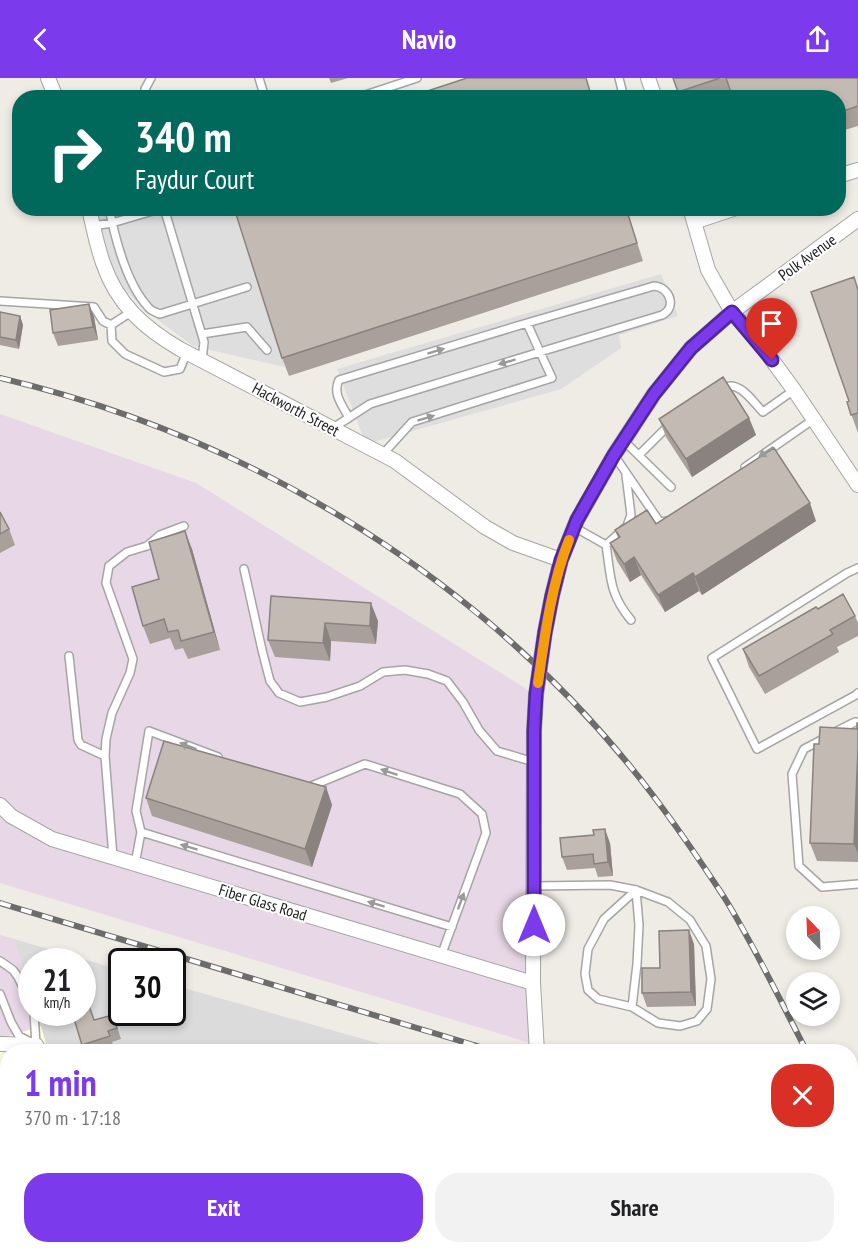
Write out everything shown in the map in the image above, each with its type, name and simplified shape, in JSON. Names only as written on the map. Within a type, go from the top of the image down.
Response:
[{"type":"street","name":"Hackworth Street","points":[[91,216],[102,263],[109,278],[131,312],[148,329],[166,341],[395,461],[485,527],[513,543],[561,560]]},
{"type":"street","points":[[692,216],[708,270],[732,312],[761,345],[794,390],[858,485]]},
{"type":"street","name":"Polk Avenue","points":[[537,1044],[533,983],[536,694],[545,632],[561,560],[574,527],[623,440],[654,394],[691,348],[732,312],[858,219]]},
{"type":"street","name":"Fiber Glass Road","points":[[0,805],[11,816],[52,839],[533,983]]},
{"type":"lane","points":[[380,90],[417,78]]},
{"type":"lane","points":[[111,216],[121,254],[134,286],[149,310],[160,314],[247,286]]},
{"type":"lane","points":[[93,226],[136,216]]},
{"type":"lane","points":[[166,216],[204,342],[202,360]]},
{"type":"lane","points":[[333,429],[350,418],[370,404],[662,315],[668,312],[671,306],[666,290],[661,286],[654,286],[339,380],[336,386],[338,399],[350,418]]},
{"type":"lane","points":[[0,301],[94,307],[103,321],[111,325]]},
{"type":"lane","points":[[111,325],[131,312]]},
{"type":"lane","points":[[383,454],[412,422],[552,378],[527,323]]},
{"type":"lane","points":[[111,325],[111,341],[125,354],[164,372],[180,369],[187,352]]},
{"type":"lane","points":[[202,334],[247,327],[267,350]]},
{"type":"lane","points":[[718,391],[727,386],[740,389],[763,412],[794,390]]},
{"type":"lane","points":[[739,471],[814,419]]},
{"type":"lane","points":[[639,455],[674,421]]},
{"type":"lane","points":[[623,440],[671,487]]},
{"type":"lane","points":[[614,455],[659,521],[664,522],[673,516]]},
{"type":"lane","points":[[606,545],[627,526],[631,515],[626,473]]},
{"type":"lane","points":[[113,857],[105,756],[106,739],[112,713],[130,673],[133,659],[105,583],[109,566],[127,552],[147,546],[160,536],[183,526]]},
{"type":"lane","points":[[574,527],[606,545]]},
{"type":"lane","points":[[606,545],[612,587],[617,601],[631,620]]},
{"type":"lane","points":[[858,568],[712,658],[757,749],[858,693]]},
{"type":"lane","points":[[244,569],[270,681],[279,693],[300,702],[327,697],[360,686],[383,672],[405,670],[428,674],[447,681],[479,729],[497,751],[534,762]]},
{"type":"lane","points":[[69,656],[78,740],[81,745],[105,756]]},
{"type":"lane","points":[[858,722],[804,749],[792,774],[799,866],[822,887],[858,884]]},
{"type":"lane","points":[[135,864],[141,832],[136,811],[149,731],[226,760]]},
{"type":"lane","points":[[303,790],[365,764],[460,794],[482,814],[486,833],[441,956]]},
{"type":"lane","points":[[141,832],[452,927]]},
{"type":"lane","points":[[534,886],[610,885],[636,890],[668,902],[690,920],[705,946],[711,979],[707,1009],[697,1021],[680,1026],[658,1023],[632,1007],[598,999],[588,990],[585,974],[588,949],[604,919],[636,890]]},
{"type":"lane","points":[[632,1007],[639,925],[636,890]]},
{"type":"lane","points":[[0,961],[18,976]]},
{"type":"lane","points":[[0,994],[19,1036],[32,1044]]},
{"type":"lane","points":[[36,1026],[38,1044]]},
{"type":"shaded area","points":[[96,216],[235,216],[285,367],[193,346],[150,314],[121,286],[103,244]]},
{"type":"shaded area","points":[[661,274],[678,316],[619,335],[621,348],[561,389],[366,444],[337,369]]},
{"type":"shaded area","points":[[0,414],[196,483],[536,695],[537,1044],[0,883]]},
{"type":"shaded area","points":[[0,935],[14,939],[18,953],[18,1026],[41,1026],[0,1039]]},
{"type":"shaded area","points":[[14,939],[45,948],[18,948],[18,953]]},
{"type":"shaded area","points":[[96,963],[108,966],[108,1026],[186,1026],[186,989],[380,1044],[46,1044],[40,1026],[96,1026]]},
{"type":"shaded area","points":[[41,1026],[46,1044],[0,1044],[0,1039]]},
{"type":"building","points":[[467,78],[586,78],[590,90],[430,90]]},
{"type":"building","points":[[673,78],[720,78],[684,90],[677,90]]},
{"type":"building","points":[[726,78],[858,78],[858,106],[846,110],[846,90],[730,90]]},
{"type":"building","points":[[237,216],[629,216],[637,243],[282,358]]},
{"type":"building","points":[[854,277],[858,290],[858,413],[851,415],[847,402],[849,401],[811,292]]},
{"type":"building","points":[[89,304],[93,327],[53,333],[50,310]]},
{"type":"building","points":[[0,312],[20,316],[16,340],[0,337]]},
{"type":"building","points":[[723,377],[749,418],[686,459],[659,419]]},
{"type":"building","points":[[774,448],[810,503],[695,577],[693,573],[658,595],[634,557],[624,564],[610,543],[620,537],[615,530],[647,510],[656,524]]},
{"type":"building","points":[[0,512],[9,529],[0,534]]},
{"type":"building","points":[[185,531],[214,632],[181,641],[178,630],[168,632],[164,619],[143,626],[132,587],[159,579],[149,542]]},
{"type":"building","points":[[843,594],[855,616],[830,630],[833,634],[759,676],[743,649]]},
{"type":"building","points":[[271,596],[371,603],[370,626],[325,623],[323,643],[268,640]]},
{"type":"building","points":[[857,723],[858,748],[854,844],[810,843],[814,744],[819,744],[820,727],[857,729]]},
{"type":"building","points":[[164,741],[326,787],[305,849],[146,798]]},
{"type":"building","points":[[605,829],[608,862],[594,864],[593,854],[562,857],[560,838],[594,835],[593,830]]},
{"type":"building","points":[[689,930],[691,992],[642,993],[642,968],[660,968],[659,931]]},
{"type":"building","points":[[108,1016],[108,1026],[116,1026],[117,1028],[108,1031],[110,1036],[82,1044],[76,1026],[96,1026],[96,1019]]},
{"type":"railway","points":[[0,378],[95,404],[187,439],[277,481],[362,530],[443,586],[519,649],[589,718],[652,794],[680,832],[735,916],[803,1044]]},
{"type":"railway","points":[[0,903],[470,1044]]},
{"type":"slow traffic","points":[[538,683],[552,596],[561,560],[569,540]]},
{"type":"route","points":[[534,925],[536,694],[552,596],[561,560],[577,520],[614,455],[654,394],[691,348],[732,312],[772,360]]}]
